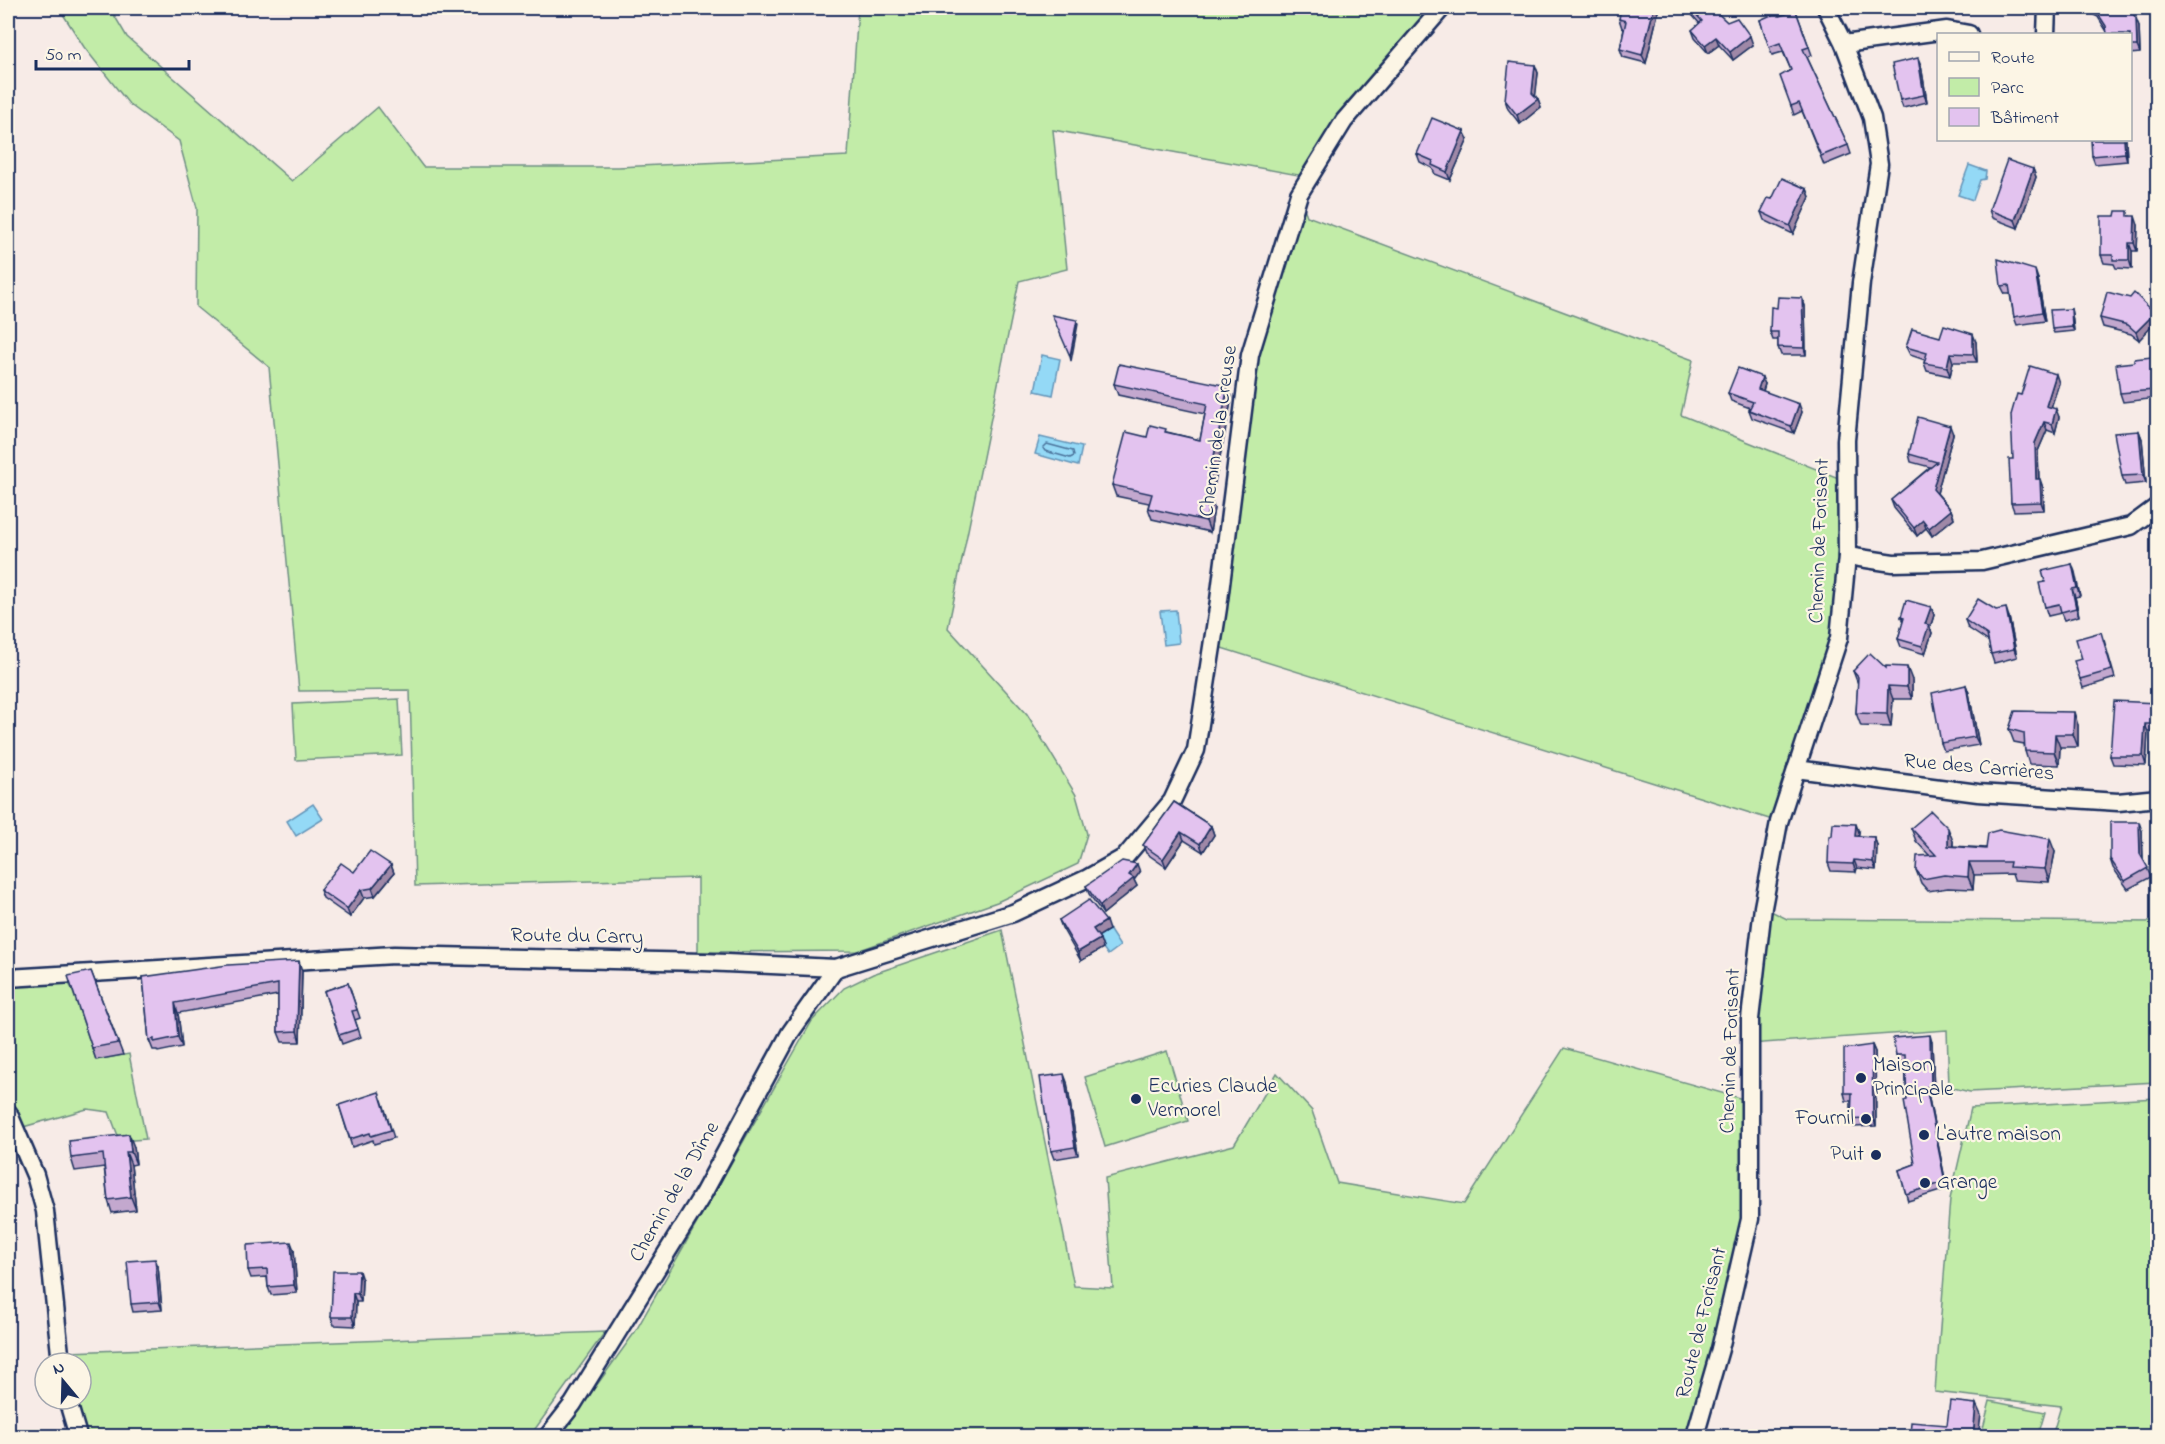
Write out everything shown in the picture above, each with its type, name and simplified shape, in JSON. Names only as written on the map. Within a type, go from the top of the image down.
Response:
[{"type":"street","name":"Chemin de la Creuse","points":[[1125,857],[1172,801],[1196,750],[1218,608],[1250,355],[1299,194],[1344,121],[1442,8]]},
{"type":"street","name":"Chemin de Forisant","points":[[1750,1220],[1750,1020],[1763,907],[1779,822],[1839,638],[1847,556],[1846,440],[1861,283],[1879,164],[1872,118],[1844,44],[1826,8]]},
{"type":"street","points":[[2046,33],[2047,8]]},
{"type":"street","points":[[1844,44],[1947,30],[1964,33]]},
{"type":"street","points":[[1847,556],[1893,563],[1982,561],[2131,526],[2157,506]]},
{"type":"street","name":"Rue des Carrières","points":[[1796,769],[1978,793],[2118,802],[2157,798]]},
{"type":"street","name":"Route du Carry","points":[[8,978],[394,955],[703,962],[836,968],[1013,913],[1088,878],[1125,857]]},
{"type":"street","name":"Chemin de la Dîme","points":[[548,1437],[573,1404],[703,1194],[790,1033],[836,968]]},
{"type":"street","points":[[8,1112],[35,1176],[45,1211],[60,1351]]},
{"type":"street","name":"Route de Forisant","points":[[1695,1437],[1720,1349],[1750,1220]]},
{"type":"street","points":[[70,1411],[78,1437]]},
{"type":"green space","points":[[59,8],[110,8],[127,37],[292,181],[378,107],[423,167],[618,167],[848,156],[858,8],[1442,8],[1309,177],[1053,130],[1067,269],[1019,281],[948,628],[1027,714],[1076,795],[1087,834],[1078,864],[997,902],[857,951],[698,952],[698,878],[415,886],[410,690],[299,691],[269,367],[196,307],[197,208],[179,141],[129,104],[84,47]]},
{"type":"green space","points":[[1299,194],[1307,216],[1693,360],[1681,415],[1846,481],[1839,638],[1779,822],[1212,645],[1250,355]]},
{"type":"green space","points":[[399,699],[402,755],[296,760],[293,704]]},
{"type":"green space","points":[[1763,907],[1787,919],[2157,922],[2157,1082],[1970,1092],[1949,1087],[1947,1030],[1750,1044]]},
{"type":"green space","points":[[1002,930],[1074,1286],[1113,1288],[1105,1178],[1234,1145],[1277,1073],[1312,1111],[1337,1183],[1464,1204],[1564,1048],[1750,1101],[1750,1219],[1695,1436],[560,1436],[635,1332],[812,1021],[844,988],[873,974]]},
{"type":"green space","points":[[68,982],[96,1060],[129,1054],[146,1139],[120,1141],[109,1112],[87,1109],[23,1127],[8,1095],[8,987]]},
{"type":"green space","name":"Ecuries Claude Vermorel","points":[[1167,1051],[1188,1121],[1105,1147],[1085,1077]]},
{"type":"green space","points":[[2157,1098],[2157,1436],[2052,1436],[2061,1406],[1935,1392],[1950,1199],[1971,1108]]},
{"type":"green space","points":[[605,1332],[530,1436],[87,1436],[80,1411],[93,1411],[93,1351]]},
{"type":"green space","points":[[1990,1401],[2045,1412],[2038,1436],[1981,1436]]},
{"type":"water","points":[[1969,165],[1986,171],[1985,179],[1980,180],[1973,200],[1958,195]]},
{"type":"water","points":[[1042,355],[1060,359],[1053,395],[1035,391]]},
{"type":"water","points":[[1040,437],[1082,447],[1078,466],[1035,454]]},
{"type":"water","points":[[1176,610],[1179,643],[1164,645],[1160,611]]},
{"type":"water","points":[[313,804],[323,819],[296,836],[287,821]]},
{"type":"water","points":[[1109,929],[1120,946],[1108,955],[1096,938]]},
{"type":"building","points":[[1621,8],[1654,8],[1642,55],[1620,49],[1626,21],[1619,19]]},
{"type":"building","points":[[1690,8],[1712,8],[1727,22],[1737,18],[1750,36],[1730,52],[1716,37],[1705,45],[1692,30],[1702,21]]},
{"type":"building","points":[[2092,8],[2129,8],[2136,18],[2137,46],[2132,46],[2132,33],[2107,33],[2106,26]]},
{"type":"building","points":[[1796,11],[1809,47],[1803,49],[1848,145],[1821,156],[1799,103],[1791,106],[1780,76],[1791,70],[1780,43],[1769,47],[1760,20],[1778,12],[1779,16]]},
{"type":"building","points":[[1918,58],[1924,95],[1900,100],[1892,64]]},
{"type":"building","points":[[1509,62],[1535,65],[1532,93],[1538,99],[1517,115],[1505,100]]},
{"type":"building","points":[[1432,118],[1464,131],[1447,172],[1432,165],[1433,161],[1417,154]]},
{"type":"building","points":[[2091,141],[2124,141],[2125,153],[2092,156]]},
{"type":"building","points":[[2007,160],[2033,169],[2015,220],[1989,210]]},
{"type":"building","points":[[1782,178],[1807,189],[1790,226],[1761,212],[1768,198],[1772,199]]},
{"type":"building","points":[[2116,211],[2128,211],[2128,216],[2135,216],[2134,243],[2129,243],[2129,260],[2113,260],[2113,255],[2101,255],[2101,216],[2115,216]]},
{"type":"building","points":[[1998,259],[2035,270],[2042,312],[2014,317],[2009,285],[2001,286]]},
{"type":"building","points":[[2107,292],[2130,298],[2134,293],[2155,313],[2136,332],[2128,325],[2100,318]]},
{"type":"building","points":[[1778,297],[1802,298],[1804,348],[1778,347],[1778,332],[1770,332],[1771,307],[1777,308]]},
{"type":"building","points":[[2071,309],[2072,327],[2052,329],[2050,310]]},
{"type":"building","points":[[1052,315],[1077,320],[1070,356]]},
{"type":"building","points":[[1944,325],[1973,334],[1973,354],[1950,353],[1947,367],[1924,363],[1927,353],[1906,347],[1912,329],[1940,337]]},
{"type":"building","points":[[2152,357],[2154,390],[2120,393],[2116,364]]},
{"type":"building","points":[[1119,364],[1228,386],[1206,496],[1210,497],[1206,521],[1148,508],[1152,494],[1112,485],[1126,432],[1147,437],[1150,425],[1166,429],[1165,432],[1200,440],[1207,404],[1114,384]]},
{"type":"building","points":[[2030,366],[2056,374],[2046,406],[2056,409],[2052,424],[2044,422],[2035,443],[2036,479],[2040,479],[2041,502],[2011,503],[2009,459],[2013,459],[2011,415],[2017,394],[2021,395]]},
{"type":"building","points":[[1738,368],[1762,377],[1758,389],[1799,404],[1791,426],[1749,410],[1753,402],[1728,393]]},
{"type":"building","points":[[1918,417],[1950,426],[1933,489],[1951,510],[1929,528],[1923,520],[1914,528],[1891,500],[1937,462],[1909,454]]},
{"type":"building","points":[[2139,431],[2143,475],[2122,476],[2114,433]]},
{"type":"building","points":[[2154,560],[2157,560],[2157,580],[2155,580]]},
{"type":"building","points":[[2072,564],[2077,588],[2072,589],[2076,608],[2061,612],[2059,604],[2045,607],[2039,583],[2045,582],[2042,571]]},
{"type":"building","points":[[1978,599],[1996,610],[2006,608],[2014,649],[1991,654],[1987,635],[1965,620]]},
{"type":"building","points":[[1906,600],[1931,607],[1925,624],[1929,625],[1922,646],[1898,639]]},
{"type":"building","points":[[2101,632],[2112,670],[2080,679],[2074,661],[2082,659],[2076,639]]},
{"type":"building","points":[[1870,653],[1886,668],[1886,666],[1907,667],[1907,687],[1888,686],[1887,714],[1856,713],[1858,677],[1853,671]]},
{"type":"building","points":[[1966,685],[1975,737],[1941,743],[1932,693]]},
{"type":"building","points":[[2114,701],[2157,703],[2157,724],[2145,724],[2143,756],[2110,756]]},
{"type":"building","points":[[2015,711],[2074,712],[2073,734],[2055,734],[2054,752],[2025,751],[2024,733],[2009,729]]},
{"type":"building","points":[[1174,802],[1211,826],[1200,844],[1181,832],[1163,859],[1143,845]]},
{"type":"building","points":[[1931,811],[1948,828],[1948,846],[1986,849],[1988,833],[1999,830],[2050,839],[2045,869],[2009,867],[2010,862],[1969,862],[1968,877],[1944,875],[1923,879],[1916,870],[1917,856],[1936,855],[1911,828]]},
{"type":"building","points":[[2110,822],[2139,822],[2140,854],[2148,868],[2125,881],[2110,859]]},
{"type":"building","points":[[1833,823],[1856,824],[1855,836],[1874,837],[1873,862],[1854,860],[1853,864],[1828,863],[1829,836],[1832,836]]},
{"type":"building","points":[[370,851],[391,865],[372,888],[361,890],[347,909],[320,890],[341,863],[354,872]]},
{"type":"building","points":[[1122,861],[1137,864],[1129,875],[1134,878],[1100,906],[1086,886]]},
{"type":"building","points":[[1089,900],[1106,921],[1093,929],[1100,939],[1078,952],[1059,920]]},
{"type":"building","points":[[299,961],[297,1031],[278,1032],[278,984],[175,1003],[178,1037],[154,1042],[154,1039],[149,1040],[143,977],[228,965]]},
{"type":"building","points":[[91,971],[118,1043],[92,1048],[68,976]]},
{"type":"building","points":[[348,983],[357,1010],[352,1011],[358,1029],[339,1035],[324,991]]},
{"type":"building","points":[[1930,1035],[1931,1087],[1926,1087],[1945,1182],[1906,1194],[1899,1170],[1915,1164],[1904,1101],[1907,1100],[1905,1055],[1896,1055],[1893,1038]]},
{"type":"building","name":"Maison Principale","points":[[1872,1045],[1873,1118],[1851,1120],[1852,1093],[1844,1093],[1844,1049]]},
{"type":"building","points":[[1064,1074],[1075,1147],[1051,1151],[1040,1077]]},
{"type":"building","points":[[379,1092],[391,1130],[350,1139],[339,1105]]},
{"type":"building","points":[[129,1134],[131,1152],[126,1152],[131,1197],[108,1200],[103,1154],[71,1158],[69,1141]]},
{"type":"building","points":[[291,1242],[294,1285],[268,1287],[267,1269],[248,1270],[247,1245]]},
{"type":"building","points":[[155,1259],[159,1302],[131,1304],[127,1261]]},
{"type":"building","points":[[333,1271],[359,1271],[358,1294],[353,1293],[352,1317],[331,1317]]},
{"type":"building","points":[[1950,1401],[1976,1404],[1973,1437],[1910,1437],[1911,1422],[1947,1425]]},
{"type":"place","name":"Maison Principale","points":[[1861,1078]]},
{"type":"place","name":"Ecuries Claude Vermorel","points":[[1136,1099]]},
{"type":"place","name":"Fournil","points":[[1866,1119]]},
{"type":"place","name":"L'autre maison","points":[[1924,1135]]},
{"type":"place","name":"Puit","points":[[1876,1155]]},
{"type":"place","name":"Grange","points":[[1925,1183]]}]
